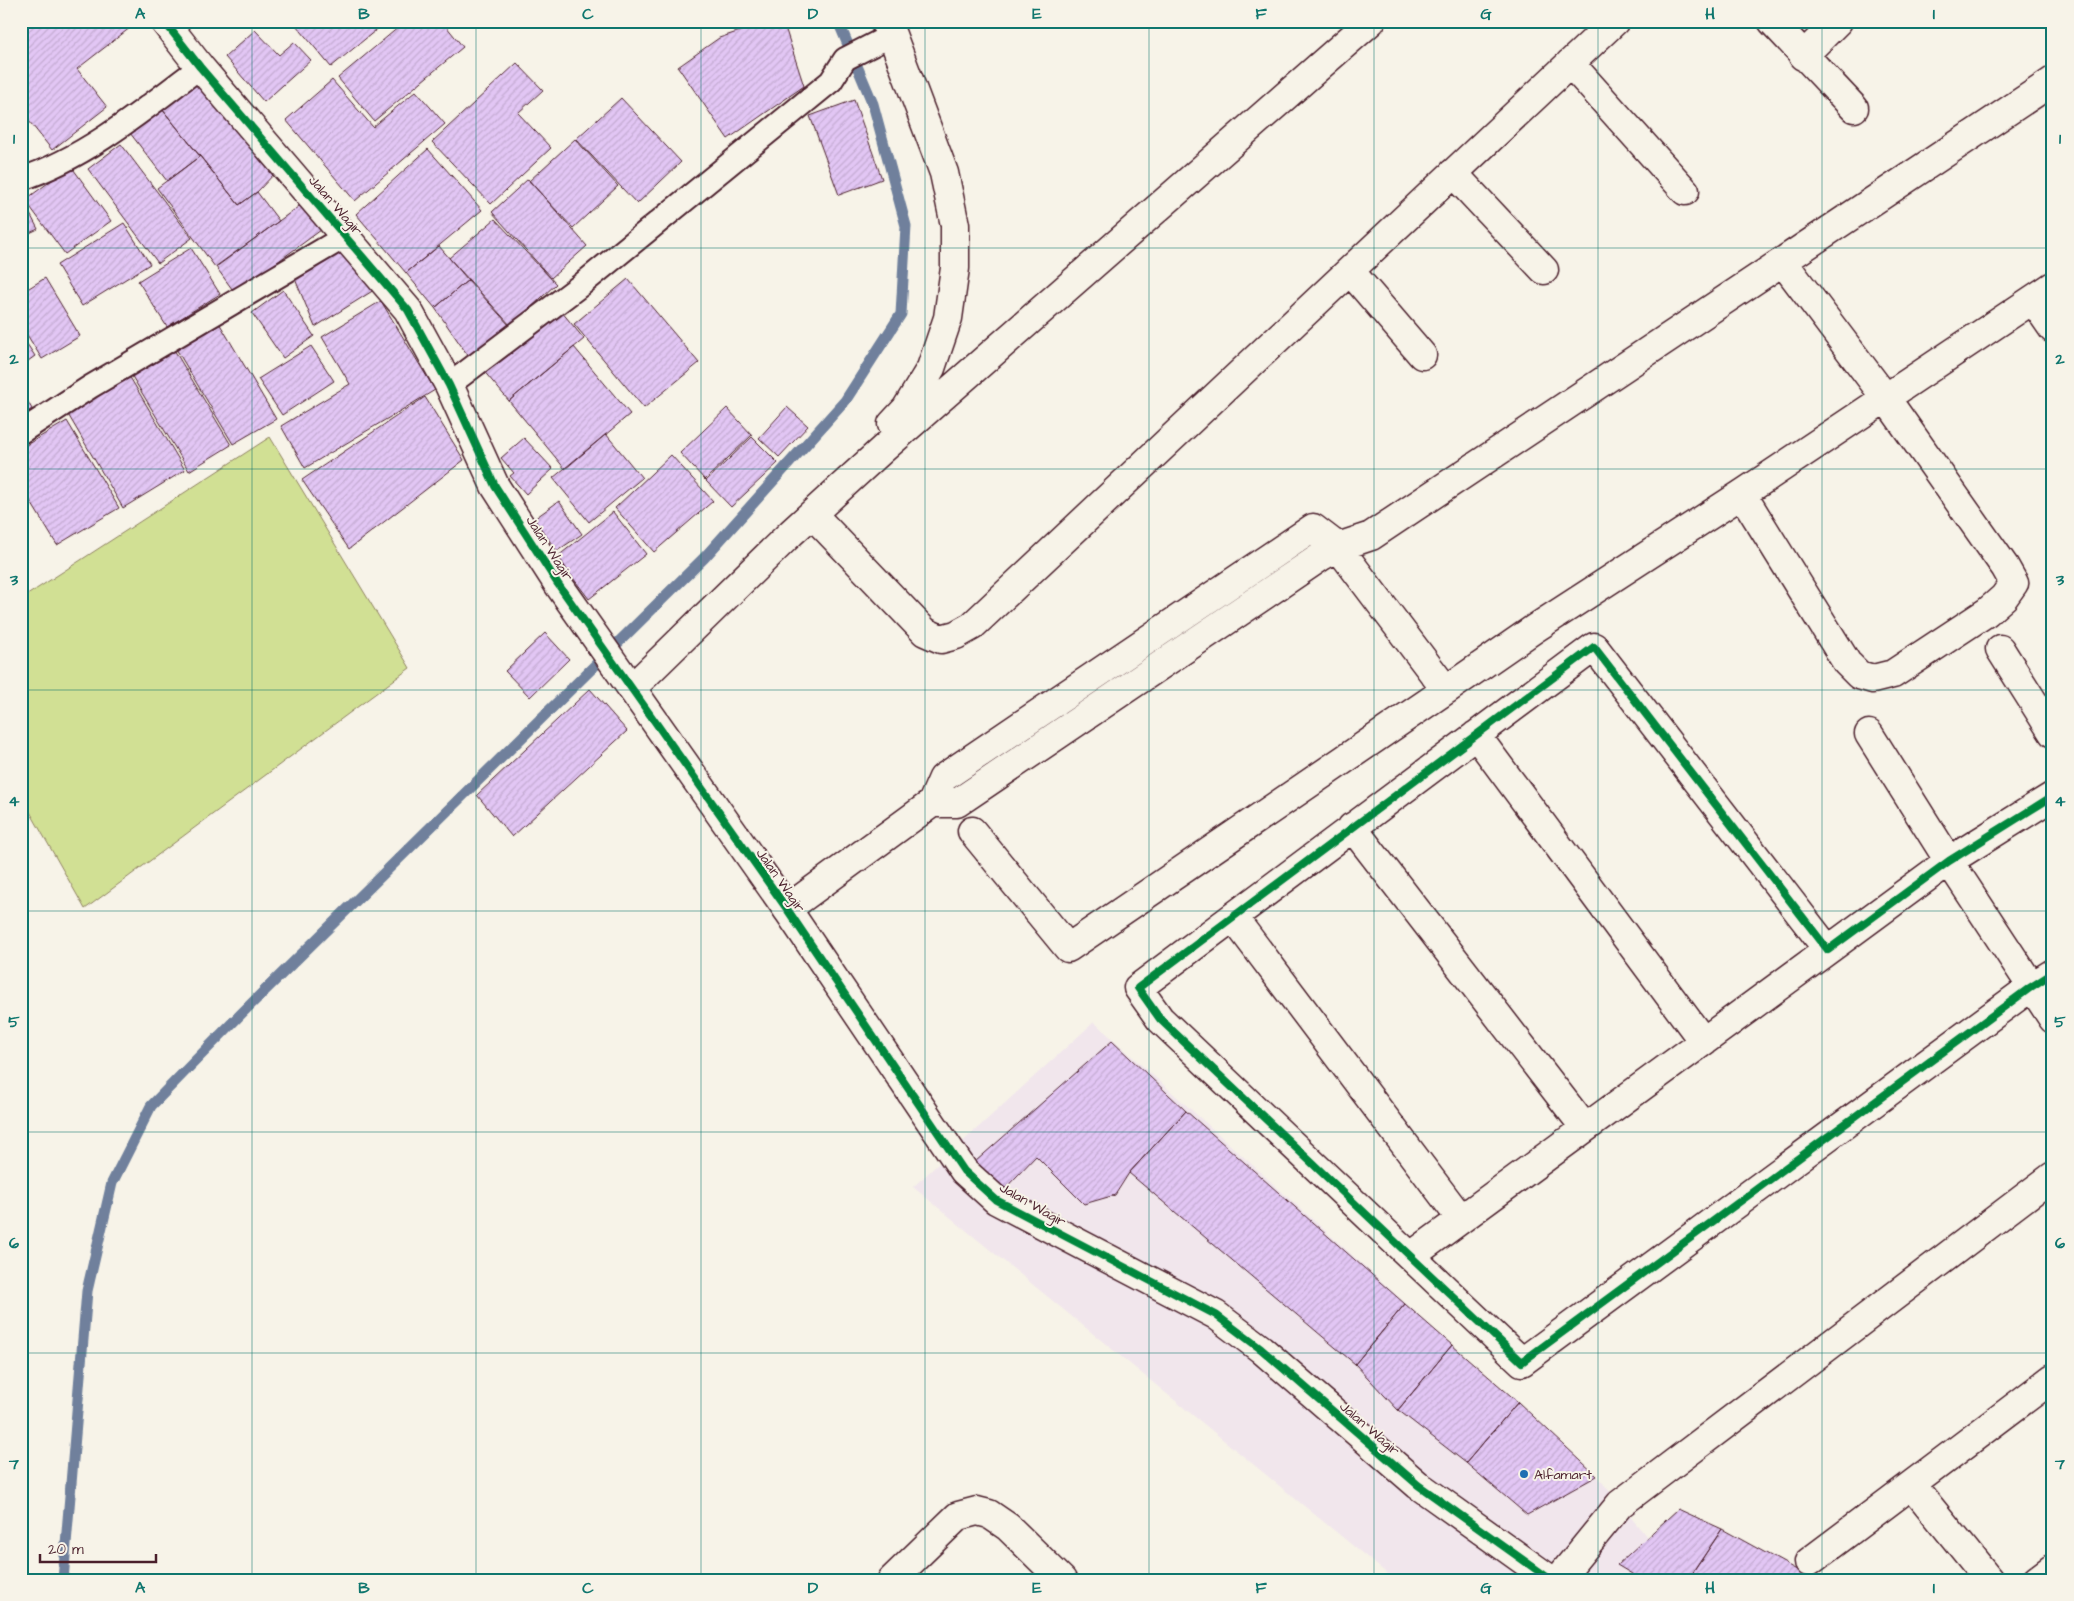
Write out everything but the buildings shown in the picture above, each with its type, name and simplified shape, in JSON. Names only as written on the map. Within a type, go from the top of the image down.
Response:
[{"type":"street","name":"Jalan Wagir","points":[[164,21],[200,67],[408,310],[449,385],[495,486],[558,584],[787,909],[964,1171],[996,1200],[1216,1314],[1261,1349],[1418,1485],[1551,1580]]},
{"type":"street","points":[[628,683],[938,400],[1371,21]]},
{"type":"street","points":[[813,515],[925,632],[941,640],[956,635],[972,626],[1615,21]]},
{"type":"street","points":[[1772,21],[1854,108]]},
{"type":"street","points":[[1803,56],[1838,21]]},
{"type":"street","points":[[791,533],[816,502],[906,409],[931,368],[948,318],[955,268],[955,225],[944,174],[888,28]]},
{"type":"street","points":[[1570,63],[1685,191]]},
{"type":"street","points":[[787,909],[932,803],[958,803],[1338,546],[1371,536],[2053,81]]},
{"type":"street","points":[[1453,173],[1544,270]]},
{"type":"street","points":[[1742,494],[1847,663],[1859,675],[1873,679],[1893,674],[1987,612],[2004,597],[2014,583],[1885,397],[1783,262]]},
{"type":"street","points":[[1350,271],[1422,355]]},
{"type":"street","points":[[972,831],[1068,948],[1534,629],[1742,494],[2043,293],[2053,329]]},
{"type":"street","points":[[1338,546],[1446,690]]},
{"type":"street","points":[[1828,950],[1594,647],[1138,988],[1160,1019],[1522,1362],[2042,980]]},
{"type":"street","points":[[2000,649],[2053,732]]},
{"type":"street","points":[[1869,734],[1949,861],[2042,980],[2053,1019]]},
{"type":"street","points":[[1476,735],[1703,1041]]},
{"type":"street","points":[[1411,1256],[1949,861],[2053,796]]},
{"type":"street","points":[[1352,827],[1584,1128]]},
{"type":"street","points":[[1233,917],[1461,1219]]},
{"type":"street","points":[[1558,1580],[1620,1504],[2053,1176]]},
{"type":"street","points":[[1809,1562],[2053,1378]]},
{"type":"street","points":[[1912,1485],[1989,1580]]},
{"type":"street","points":[[892,1580],[958,1516],[977,1511],[990,1514],[1008,1527],[1062,1580]]},
{"type":"street","points":[[2037,1580],[2053,1568]]},
{"type":"lane","points":[[449,385],[581,285],[831,81],[845,59],[888,28]]},
{"type":"lane","points":[[21,180],[77,153],[127,122],[200,67]]},
{"type":"lane","points":[[21,432],[123,367],[346,236]]},
{"type":"shaded area","points":[[1094,1022],[1597,1476],[1647,1537],[1812,1580],[1395,1580],[913,1187]]},
{"type":"green space","points":[[270,437],[410,668],[85,909],[21,796],[21,599]]},
{"type":"waterway","points":[[63,1580],[87,1291],[112,1183],[151,1106],[242,1013],[704,558],[845,401],[901,314],[906,226],[873,104],[838,21]]},
{"type":"cycle path","points":[[164,21],[200,67],[408,310],[449,385],[495,486],[558,584],[787,909],[964,1171],[996,1200],[1216,1315],[1261,1349],[1418,1485],[1551,1580]]},
{"type":"cycle path","points":[[2053,796],[1949,861],[1828,950],[1594,647],[1138,988],[1160,1019],[1522,1362],[2031,987],[2053,973]]},
{"type":"place","name":"Alfamart","points":[[1524,1474]]}]
